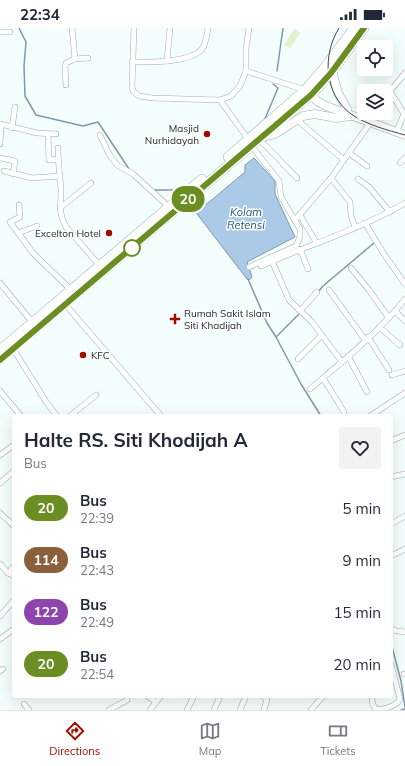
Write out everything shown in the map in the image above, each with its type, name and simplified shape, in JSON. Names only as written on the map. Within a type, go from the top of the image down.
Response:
[{"type":"highway","points":[[0,350],[11,346],[65,304],[168,206],[250,142],[259,138],[310,90],[354,28]]},
{"type":"highway","points":[[0,360],[33,322],[71,290],[102,268],[332,71],[364,28]]},
{"type":"main road","points":[[332,71],[338,92],[349,113],[370,123],[405,134]]},
{"type":"main road","points":[[310,90],[317,101],[326,106],[402,129]]},
{"type":"main road","points":[[259,138],[275,134],[296,119],[303,116],[315,114],[336,118],[349,113]]},
{"type":"street","points":[[72,28],[74,60]]},
{"type":"street","points":[[134,28],[132,62],[133,91],[139,96],[152,98],[220,100],[231,96],[240,86],[246,71],[246,50],[249,28]]},
{"type":"street","points":[[166,61],[170,28]]},
{"type":"street","points":[[132,62],[166,61],[193,56],[202,49],[208,28]]},
{"type":"street","points":[[0,32],[10,32]]},
{"type":"street","points":[[66,85],[65,65],[74,60],[88,58]]},
{"type":"street","points":[[246,71],[310,90]]},
{"type":"street","points":[[402,129],[404,114],[390,91],[405,73]]},
{"type":"street","points":[[220,100],[279,181],[281,197],[295,220],[300,233],[296,246],[249,267]]},
{"type":"street","points":[[12,128],[15,107]]},
{"type":"street","points":[[296,119],[344,160]]},
{"type":"street","points":[[295,220],[331,178],[370,123]]},
{"type":"street","points":[[0,144],[0,124],[12,128],[56,134]]},
{"type":"street","points":[[48,134],[49,160],[58,159]]},
{"type":"street","points":[[100,135],[109,154],[116,164],[133,174],[168,206]]},
{"type":"street","points":[[259,138],[297,178]]},
{"type":"street","points":[[58,148],[61,189],[61,217],[66,227],[102,268]]},
{"type":"street","points":[[349,153],[367,166]]},
{"type":"street","points":[[0,158],[15,161],[13,174]]},
{"type":"street","points":[[400,163],[405,158]]},
{"type":"street","points":[[4,171],[32,178],[60,176]]},
{"type":"street","points":[[331,178],[350,202],[350,216],[355,227]]},
{"type":"street","points":[[358,179],[369,187],[390,212]]},
{"type":"street","points":[[60,208],[91,183]]},
{"type":"street","points":[[261,266],[365,223],[390,212],[405,203]]},
{"type":"street","points":[[19,205],[20,217],[10,222],[33,253],[71,290]]},
{"type":"street","points":[[300,215],[316,242]]},
{"type":"street","points":[[365,223],[405,284]]},
{"type":"street","points":[[18,233],[37,226]]},
{"type":"street","points":[[300,249],[308,269]]},
{"type":"street","points":[[272,261],[289,300],[322,335],[342,362]]},
{"type":"street","points":[[351,268],[389,318]]},
{"type":"street","points":[[0,282],[33,322]]},
{"type":"street","points":[[329,290],[367,338],[389,370]]},
{"type":"street","points":[[301,312],[316,292]]},
{"type":"street","points":[[310,389],[342,362],[389,318],[405,299]]},
{"type":"street","points":[[65,304],[159,414]]},
{"type":"street","points":[[395,311],[405,321]]},
{"type":"street","points":[[379,327],[400,346]]},
{"type":"street","points":[[298,359],[322,335]]},
{"type":"street","points":[[11,346],[55,414]]},
{"type":"street","points":[[348,356],[366,392]]},
{"type":"street","points":[[392,375],[405,371]]},
{"type":"street","points":[[323,378],[344,412]]},
{"type":"street","points":[[0,391],[19,414]]},
{"type":"street","points":[[373,414],[405,393]]},
{"type":"street","points":[[72,414],[96,395]]},
{"type":"street","points":[[393,440],[405,435]]},
{"type":"street","points":[[0,455],[12,446]]},
{"type":"street","points":[[0,483],[12,473]]},
{"type":"street","points":[[393,477],[405,474]]},
{"type":"street","points":[[0,512],[12,524]]},
{"type":"street","points":[[393,523],[405,516]]},
{"type":"street","points":[[393,555],[405,549]]},
{"type":"street","points":[[0,564],[8,573],[12,575]]},
{"type":"street","points":[[8,573],[12,568]]},
{"type":"street","points":[[0,616],[12,602]]},
{"type":"street","points":[[0,639],[12,630]]},
{"type":"street","points":[[393,630],[405,632]]},
{"type":"street","points":[[372,698],[374,707],[376,709],[383,709],[393,706],[400,701],[393,670]]},
{"type":"street","points":[[150,698],[156,702]]},
{"type":"street","points":[[150,710],[159,698]]},
{"type":"street","points":[[187,710],[193,698]]},
{"type":"street","points":[[214,710],[219,698]]},
{"type":"street","points":[[240,710],[245,698]]},
{"type":"street","points":[[265,698],[267,699],[265,710]]},
{"type":"street","points":[[311,710],[321,698]]},
{"type":"street","points":[[109,710],[127,700]]},
{"type":"street","points":[[24,704],[29,710]]},
{"type":"green space","points":[[294,29],[300,33],[290,48],[284,45]]},
{"type":"water","name":"Kolam Retensi","points":[[254,158],[275,181],[275,194],[295,237],[247,262],[252,277],[249,280],[194,210],[200,205],[208,203],[245,172],[245,165]]},
{"type":"waterway","points":[[19,28],[26,42],[24,66],[25,96],[36,115],[83,126],[98,122],[129,169]]},
{"type":"waterway","points":[[277,71],[283,28]]},
{"type":"waterway","points":[[264,121],[278,88],[273,84]]},
{"type":"waterway","points":[[153,190],[176,190]]},
{"type":"waterway","points":[[193,206],[196,211]]},
{"type":"waterway","points":[[318,292],[323,286],[374,243]]},
{"type":"waterway","points":[[248,279],[267,323],[320,414]]},
{"type":"waterway","points":[[276,337],[300,313]]},
{"type":"waterway","points":[[393,651],[401,681],[405,707]]},
{"type":"waterway","points":[[401,710],[405,709]]},
{"type":"tram line","points":[[339,28],[330,50],[328,62],[328,74],[335,96],[342,106],[357,118],[377,127],[405,135]]},
{"type":"bus line","name":"20","points":[[0,360],[311,95],[331,73],[364,28]]},
{"type":"place","name":"Masjid Nurhidayah","points":[[207,134]]},
{"type":"place","name":"Excelton Hotel","points":[[109,233]]},
{"type":"place","name":"Rumah Sakit Islam Siti Khadijah","points":[[175,319]]},
{"type":"place","name":"KFC","points":[[83,355]]}]
